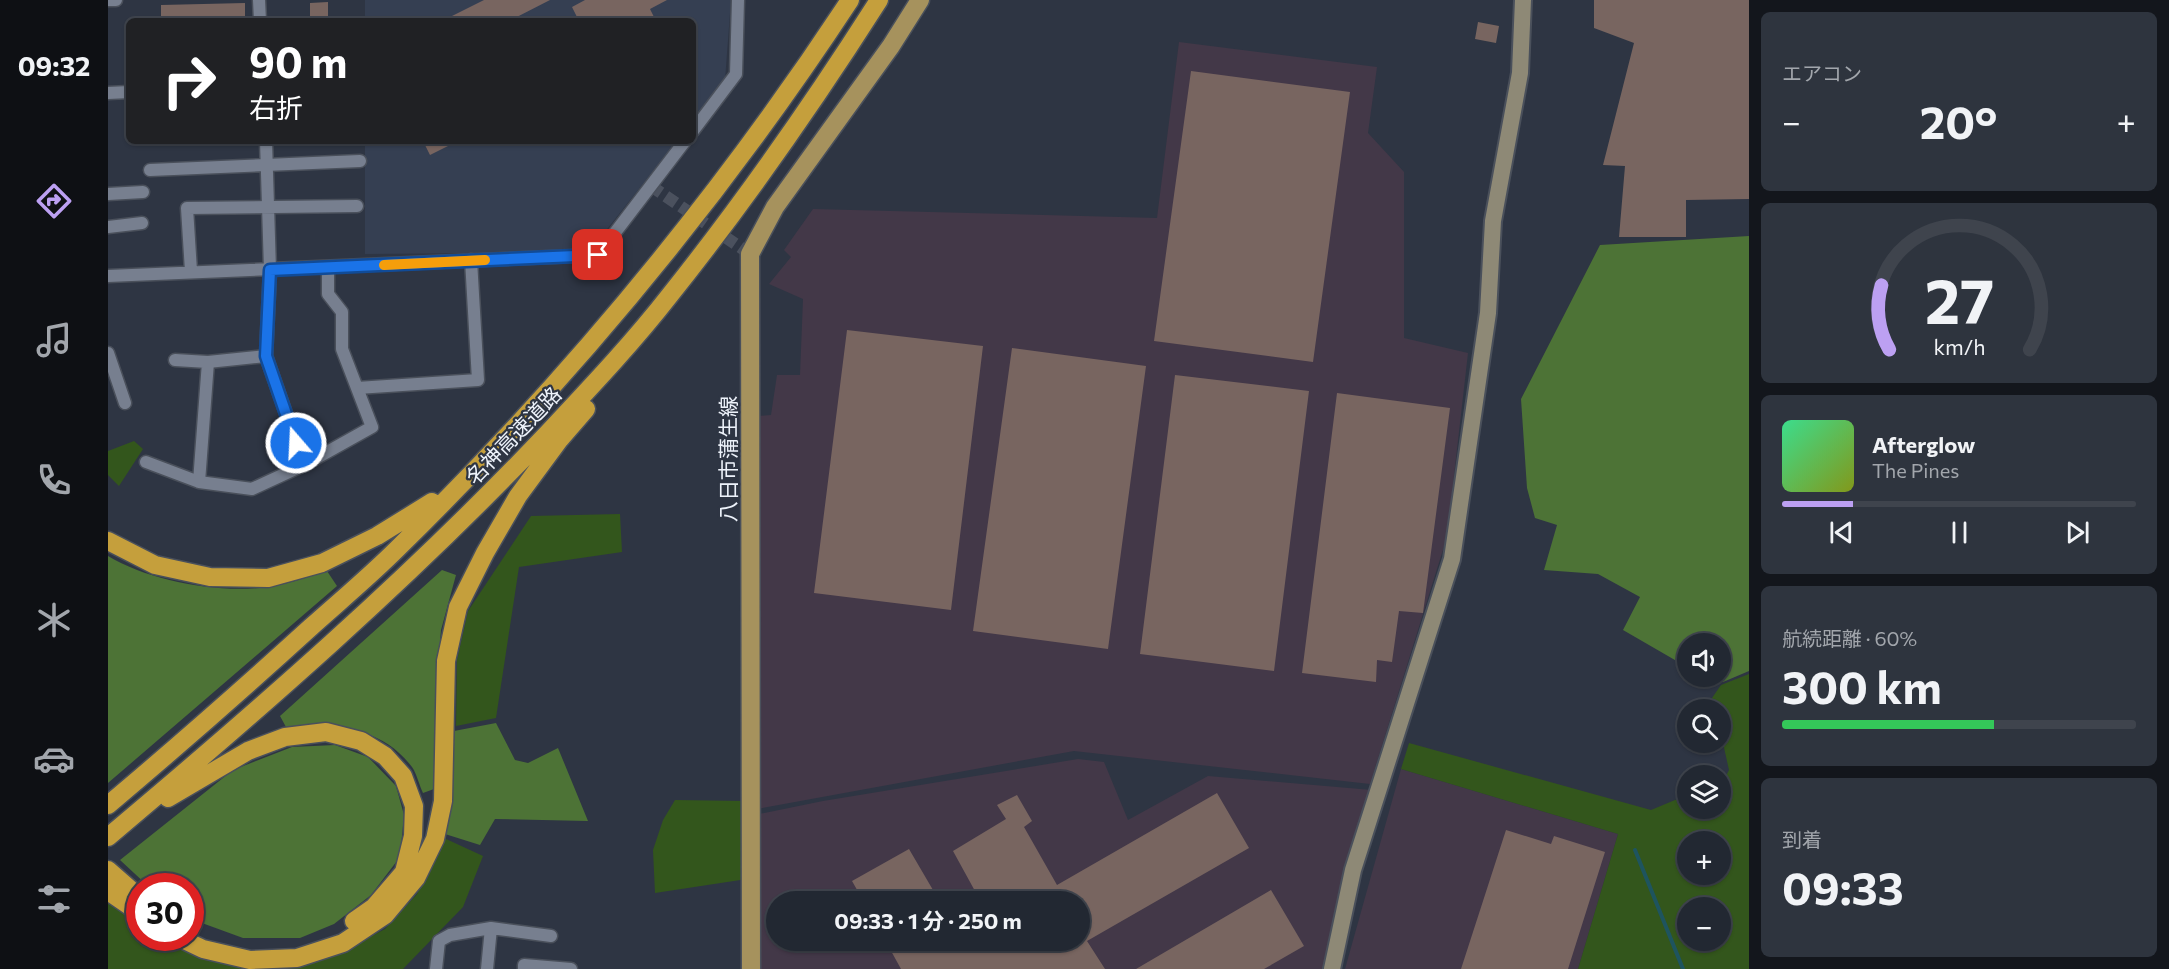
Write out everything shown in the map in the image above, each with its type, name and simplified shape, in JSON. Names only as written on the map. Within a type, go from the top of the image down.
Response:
[{"type":"highway","name":"名神高速道路","points":[[108,805],[198,730],[387,558],[463,481],[569,367],[645,277],[738,158],[826,37],[850,0]]},
{"type":"highway","name":"名神高速道路","points":[[108,837],[211,751],[410,572],[510,473],[591,387],[669,297],[760,177],[879,0]]},
{"type":"highway","points":[[204,949],[250,960],[297,958],[343,944],[385,915],[416,878],[435,839],[442,801],[446,661],[458,607],[485,553],[518,496],[560,439],[675,301],[760,177]]},
{"type":"highway","points":[[108,541],[155,565],[210,577],[268,578],[322,563],[377,536],[463,481]]},
{"type":"highway","points":[[128,820],[248,751],[285,737],[326,732],[361,741],[385,756],[403,776],[414,806],[413,836],[404,872],[374,907],[337,933],[294,947],[251,948],[204,936]]},
{"type":"highway","points":[[112,881],[126,890]]},
{"type":"highway","points":[[112,881],[126,897]]},
{"type":"main road","name":"八日市蒲生線","points":[[751,969],[750,254],[775,207],[891,46],[920,0]]},
{"type":"street","points":[[108,0],[116,0]]},
{"type":"street","points":[[259,0],[260,18]]},
{"type":"street","points":[[696,127],[736,74],[738,0]]},
{"type":"street","points":[[1332,969],[1353,870],[1452,559],[1488,313],[1493,221],[1520,73],[1523,0]]},
{"type":"street","points":[[108,93],[126,92]]},
{"type":"street","points":[[266,144],[270,270],[266,356],[304,465]]},
{"type":"street","points":[[108,276],[598,255],[683,144]]},
{"type":"street","points":[[150,170],[360,161]]},
{"type":"street","points":[[108,194],[143,192]]},
{"type":"street","points":[[191,271],[187,208],[357,206]]},
{"type":"street","points":[[108,227],[142,223]]},
{"type":"street","points":[[357,388],[478,380],[471,260]]},
{"type":"street","points":[[146,462],[199,482],[252,489],[304,465],[372,427],[342,349],[342,312],[328,294],[328,267]]},
{"type":"street","points":[[108,353],[125,403]]},
{"type":"street","points":[[175,360],[208,362],[266,356]]},
{"type":"street","points":[[199,482],[208,362]]},
{"type":"street","points":[[487,969],[491,928]]},
{"type":"street","points":[[436,969],[440,941],[450,935],[491,928],[551,936]]},
{"type":"street","points":[[524,969],[524,965],[571,969]]},
{"type":"shaded area","points":[[365,0],[731,0],[725,80],[696,116],[696,18],[365,18]]},
{"type":"shaded area","points":[[1179,42],[1377,67],[1368,133],[1404,172],[1404,338],[1468,353],[1447,537],[1370,784],[1074,751],[751,810],[746,417],[771,415],[777,375],[800,375],[803,299],[769,284],[791,257],[784,250],[813,209],[1157,218]]},
{"type":"shaded area","points":[[365,144],[675,144],[589,252],[365,254]]},
{"type":"shaded area","points":[[1078,759],[1104,762],[1128,820],[1208,776],[1372,790],[1324,969],[755,969],[754,815],[823,801]]},
{"type":"shaded area","points":[[1401,769],[1618,834],[1578,969],[1345,969]]},
{"type":"green space","points":[[1749,236],[1749,671],[1731,679],[1731,633],[1677,633],[1677,661],[1623,630],[1640,597],[1598,574],[1544,570],[1557,525],[1535,518],[1527,488],[1521,399],[1600,245]]},
{"type":"green space","points":[[134,441],[143,449],[119,486],[108,475],[108,451]]},
{"type":"green space","points":[[620,514],[622,552],[519,567],[496,718],[456,726],[457,660],[468,611],[531,516]]},
{"type":"green space","points":[[108,556],[145,573],[188,584],[233,589],[254,588],[274,586],[327,571],[337,586],[108,783]]},
{"type":"green space","points":[[442,570],[456,575],[441,630],[436,690],[434,789],[423,793],[412,767],[399,753],[385,743],[355,730],[321,726],[286,727],[280,716]]},
{"type":"green space","points":[[1749,674],[1749,969],[1578,969],[1618,834],[1401,769],[1409,743],[1651,810],[1677,799],[1677,819],[1731,819],[1731,765],[1728,765],[1725,753],[1731,753],[1731,699],[1712,698],[1720,687],[1731,687],[1731,681]]},
{"type":"green space","points":[[496,723],[515,760],[528,763],[558,748],[588,821],[495,819],[480,845],[445,834],[454,731]]},
{"type":"green space","points":[[335,745],[368,757],[396,786],[404,815],[400,857],[371,895],[334,924],[300,938],[243,938],[204,924],[204,873],[134,873],[120,860],[233,770],[292,747]]},
{"type":"green space","points":[[675,800],[745,801],[747,879],[655,893],[653,850],[663,820]]},
{"type":"green space","points":[[444,838],[483,856],[463,907],[403,969],[108,969],[108,901],[126,914],[126,951],[204,950],[335,955],[385,929],[417,894]]},
{"type":"building","points":[[484,0],[550,0],[515,18],[448,18]]},
{"type":"building","points":[[585,0],[667,0],[650,9],[654,18],[578,18],[572,7]]},
{"type":"building","points":[[1594,0],[1749,0],[1749,199],[1686,200],[1686,237],[1619,237],[1625,166],[1603,165],[1634,43],[1594,28]]},
{"type":"building","points":[[328,2],[328,18],[310,18],[310,3]]},
{"type":"building","points":[[245,3],[245,18],[161,18],[161,5]]},
{"type":"building","points":[[1478,22],[1499,26],[1496,43],[1475,39]]},
{"type":"building","points":[[1191,71],[1350,92],[1313,362],[1154,341]]},
{"type":"building","points":[[424,144],[452,144],[430,155]]},
{"type":"building","points":[[847,330],[983,346],[951,610],[814,593]]},
{"type":"building","points":[[1012,348],[1146,366],[1108,649],[973,631]]},
{"type":"building","points":[[1175,375],[1309,391],[1274,671],[1140,654]]},
{"type":"building","points":[[1337,393],[1450,408],[1423,613],[1399,611],[1392,662],[1377,660],[1376,682],[1302,673]]},
{"type":"building","points":[[1217,793],[1249,848],[1090,939],[1090,891],[975,891],[953,851],[1006,819],[997,805],[1017,795],[1032,821],[1024,827],[1057,885]]},
{"type":"building","points":[[1506,830],[1551,844],[1554,836],[1605,852],[1568,969],[1461,969]]},
{"type":"building","points":[[909,849],[934,891],[858,891],[852,881]]},
{"type":"building","points":[[1271,890],[1304,946],[1264,969],[1136,969]]},
{"type":"building","points":[[1090,946],[1105,969],[901,969],[891,951],[1090,951]]},
{"type":"waterway","points":[[1635,850],[1683,969]]},
{"type":"tunnel","points":[[651,186],[750,254]]},
{"type":"slow traffic","points":[[384,265],[485,260]]},
{"type":"route","points":[[296,443],[266,356],[270,270],[598,255]]}]
